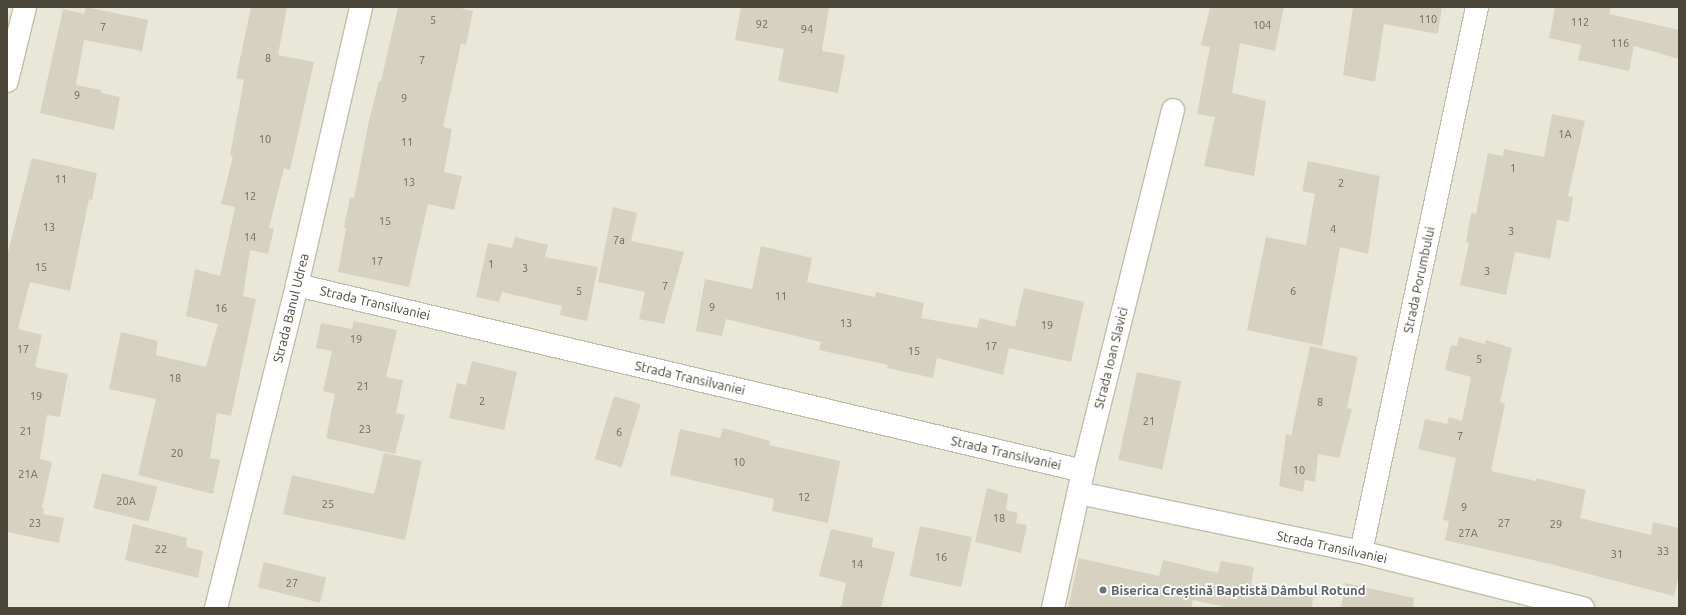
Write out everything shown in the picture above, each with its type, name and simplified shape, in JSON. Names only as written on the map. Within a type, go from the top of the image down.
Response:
[{"type":"street","points":[[7,81],[25,7]]},
{"type":"street","name":"Strada Banul Udrea","points":[[216,608],[297,285],[361,7]]},
{"type":"street","name":"Strada Porumbului","points":[[1361,552],[1477,7]]},
{"type":"street","name":"Strada Ioan Slavici","points":[[1053,608],[1083,471],[1173,110]]},
{"type":"street","name":"Strada Transilvaniei","points":[[297,285],[1083,471]]},
{"type":"street","name":"Strada Transilvaniei","points":[[1078,493],[1361,552],[1583,608]]},
{"type":"shaded area","points":[[7,7],[1679,7],[1679,608],[7,608]]},
{"type":"building","points":[[86,7],[148,20],[142,51],[84,40],[76,85],[101,90],[102,93],[120,97],[114,130],[40,113],[63,9],[84,14]]},
{"type":"building","points":[[251,7],[287,7],[278,55],[314,62],[290,170],[284,168],[269,228],[274,229],[268,254],[250,250],[243,296],[256,299],[231,416],[217,413],[210,458],[220,460],[213,494],[138,475],[156,399],[109,389],[121,332],[158,341],[156,355],[206,367],[218,324],[186,316],[195,269],[220,276],[235,207],[221,204],[233,156],[230,155],[244,80],[236,78]]},
{"type":"building","points":[[398,7],[457,7],[473,11],[466,45],[461,44],[443,127],[452,129],[444,172],[462,176],[454,210],[428,204],[409,287],[338,272],[350,197],[354,198],[368,125],[379,81],[381,81]]},
{"type":"building","points":[[741,7],[829,7],[822,51],[845,55],[838,93],[778,81],[784,49],[735,40]]},
{"type":"building","points":[[1210,7],[1284,7],[1275,51],[1240,43],[1232,93],[1266,101],[1254,176],[1204,166],[1215,117],[1197,114],[1210,47],[1201,45]]},
{"type":"building","points":[[1353,7],[1442,7],[1438,34],[1384,24],[1375,82],[1343,75]]},
{"type":"building","points":[[1555,7],[1611,7],[1609,14],[1679,30],[1679,59],[1634,46],[1629,71],[1578,60],[1581,45],[1549,38]]},
{"type":"building","points":[[1552,114],[1585,121],[1568,196],[1573,197],[1569,222],[1557,220],[1550,259],[1515,252],[1506,295],[1460,285],[1469,243],[1466,242],[1471,213],[1476,214],[1488,153],[1503,156],[1504,149],[1544,157]]},
{"type":"building","points":[[32,158],[97,173],[92,200],[89,199],[70,291],[30,282],[18,329],[42,335],[35,367],[68,374],[60,417],[47,415],[40,459],[52,462],[42,508],[44,509],[43,514],[64,518],[59,543],[7,532],[7,256]]},
{"type":"building","points":[[1308,161],[1380,176],[1368,254],[1340,247],[1322,346],[1247,330],[1266,237],[1306,245],[1315,194],[1302,191]]},
{"type":"building","points":[[613,207],[637,213],[631,241],[684,252],[664,324],[639,319],[645,292],[598,282]]},
{"type":"building","points":[[515,237],[548,245],[545,257],[598,267],[587,321],[560,315],[562,306],[502,292],[499,302],[476,297],[488,243],[512,248]]},
{"type":"building","points":[[761,246],[812,258],[807,282],[875,297],[876,292],[924,303],[921,318],[977,328],[980,318],[1015,327],[1024,288],[1084,302],[1071,362],[1009,348],[1003,375],[937,358],[933,378],[887,368],[888,365],[819,350],[821,342],[726,319],[722,336],[696,331],[705,279],[752,289]]},
{"type":"building","points":[[353,321],[397,330],[386,377],[403,380],[396,413],[405,415],[395,454],[326,438],[335,394],[323,391],[332,351],[316,348],[321,323],[352,329]]},
{"type":"building","points":[[1459,337],[1485,344],[1486,340],[1512,348],[1500,402],[1505,404],[1491,471],[1536,481],[1536,478],[1586,490],[1580,518],[1651,535],[1653,522],[1679,528],[1679,575],[1674,596],[1550,564],[1445,540],[1449,521],[1443,520],[1456,458],[1418,449],[1425,419],[1447,424],[1449,417],[1462,421],[1471,377],[1445,370],[1451,345],[1457,346]]},
{"type":"building","points":[[1310,346],[1358,357],[1347,408],[1352,409],[1339,458],[1318,454],[1315,482],[1305,480],[1303,492],[1279,486],[1286,434],[1291,436]]},
{"type":"building","points":[[472,361],[517,372],[504,430],[449,418],[457,383],[466,385]]},
{"type":"building","points":[[1137,372],[1181,381],[1162,469],[1118,460]]},
{"type":"building","points":[[614,396],[641,404],[621,467],[595,459]]},
{"type":"building","points":[[723,428],[770,441],[769,445],[840,461],[828,523],[772,511],[774,499],[670,475],[680,429],[720,438]]},
{"type":"building","points":[[384,453],[422,461],[405,540],[283,514],[292,475],[374,494]]},
{"type":"building","points":[[102,473],[157,487],[149,522],[93,508]]},
{"type":"building","points":[[987,488],[1008,494],[1006,510],[1018,513],[1016,523],[1027,525],[1021,553],[975,542]]},
{"type":"building","points":[[133,524],[187,538],[186,547],[203,551],[198,578],[125,560]]},
{"type":"building","points":[[920,526],[972,537],[961,587],[909,576]]},
{"type":"building","points":[[831,529],[873,538],[872,547],[895,552],[881,608],[841,608],[846,583],[819,576]]},
{"type":"building","points":[[1079,558],[1159,576],[1163,560],[1218,573],[1221,561],[1254,567],[1251,585],[1313,597],[1312,608],[1230,608],[1193,600],[1191,608],[1068,608]]},
{"type":"building","points":[[264,562],[326,577],[320,603],[258,587]]},
{"type":"building","points":[[1345,583],[1414,598],[1413,608],[1341,608]]},
{"type":"place","name":"Biserica Creștină Baptistă Dâmbul Rotund","points":[[1103,590]]}]
